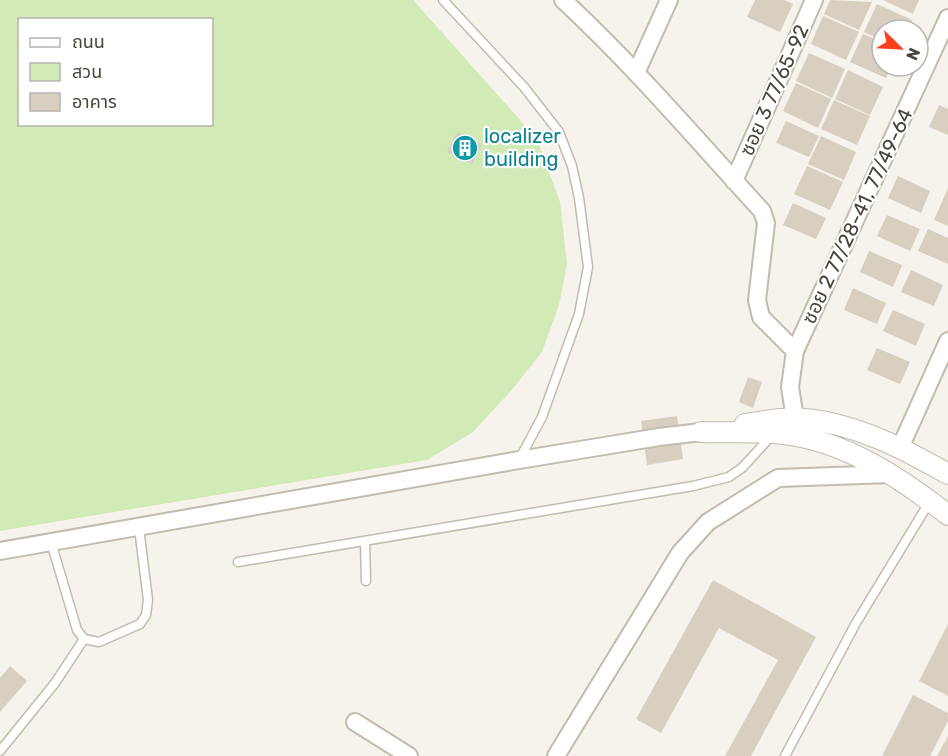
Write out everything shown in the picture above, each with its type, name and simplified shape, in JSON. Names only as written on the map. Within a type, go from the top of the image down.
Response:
[{"type":"street","points":[[563,0],[636,73],[762,211],[766,223],[757,300],[758,310],[760,317],[795,351]]},
{"type":"street","points":[[636,73],[669,0]]},
{"type":"street","name":"ซอย 3 77/65-92","points":[[734,181],[814,0]]},
{"type":"street","name":"ซอย 2 77/28-41, 77/49-64","points":[[795,419],[790,387],[795,351],[948,18]]},
{"type":"street","points":[[900,448],[948,341]]},
{"type":"street","points":[[0,551],[519,460],[770,420],[795,419],[838,424],[900,448],[948,476],[930,501]]},
{"type":"street","points":[[701,432],[785,434],[846,450],[891,474],[948,515]]},
{"type":"street","points":[[556,756],[680,553],[708,522],[778,478],[891,474]]},
{"type":"street","points":[[355,722],[409,756]]},
{"type":"lane","points":[[443,0],[524,87],[559,132],[572,166],[581,208],[588,267],[579,314],[542,417],[519,460]]},
{"type":"lane","points":[[238,562],[693,486],[729,477],[743,467],[773,434]]},
{"type":"lane","points":[[785,756],[856,623],[930,501]]},
{"type":"lane","points":[[51,542],[77,630],[84,639],[99,642],[140,624],[146,615],[148,600],[139,528]]},
{"type":"lane","points":[[365,541],[366,581]]},
{"type":"lane","points":[[0,751],[55,682],[84,639]]},
{"type":"green space","points":[[0,0],[413,0],[537,139],[560,202],[567,264],[559,305],[542,352],[510,392],[473,432],[427,460],[0,531]]},
{"type":"building","points":[[755,0],[784,0],[793,4],[780,32],[747,17]]},
{"type":"building","points":[[830,0],[872,2],[859,30],[824,14]]},
{"type":"building","points":[[883,0],[919,0],[913,14]]},
{"type":"building","points":[[877,4],[908,18],[870,18]]},
{"type":"building","points":[[823,16],[859,32],[846,60],[811,44]]},
{"type":"building","points":[[870,19],[870,35],[864,32]]},
{"type":"building","points":[[863,34],[870,37],[870,71],[850,62]]},
{"type":"building","points":[[809,53],[845,69],[832,98],[796,81]]},
{"type":"building","points":[[848,70],[883,87],[870,115],[835,99]]},
{"type":"building","points":[[796,83],[831,99],[818,128],[783,111]]},
{"type":"building","points":[[834,100],[870,116],[857,145],[821,129]]},
{"type":"building","points":[[939,105],[948,109],[948,135],[929,127]]},
{"type":"building","points":[[786,121],[819,136],[809,157],[776,143]]},
{"type":"building","name":"localizer building","points":[[457,132],[482,144],[472,164],[447,152]]},
{"type":"building","points":[[821,136],[856,152],[844,180],[808,164]]},
{"type":"building","points":[[807,166],[843,182],[830,210],[794,194]]},
{"type":"building","points":[[898,176],[930,191],[921,213],[888,198]]},
{"type":"building","points":[[948,188],[948,226],[934,220]]},
{"type":"building","points":[[793,203],[826,218],[816,239],[783,225]]},
{"type":"building","points":[[887,215],[920,229],[910,251],[877,236]]},
{"type":"building","points":[[928,229],[948,238],[948,264],[918,251]]},
{"type":"building","points":[[869,251],[902,265],[893,287],[860,272]]},
{"type":"building","points":[[911,270],[943,285],[934,306],[901,292]]},
{"type":"building","points":[[853,288],[886,303],[877,324],[844,310]]},
{"type":"building","points":[[893,310],[925,324],[916,346],[883,331]]},
{"type":"building","points":[[877,348],[910,362],[900,384],[867,370]]},
{"type":"building","points":[[748,377],[762,382],[753,408],[739,402]]},
{"type":"building","points":[[677,416],[683,459],[647,465],[641,421]]},
{"type":"building","points":[[713,580],[816,637],[751,756],[725,756],[778,660],[719,628],[661,733],[636,719]]},
{"type":"building","points":[[948,624],[948,696],[919,681]]},
{"type":"building","points":[[10,666],[27,681],[0,712],[0,678]]},
{"type":"building","points":[[913,695],[948,713],[948,721],[930,756],[882,756]]},
{"type":"building","points":[[948,736],[948,756],[937,756]]},
{"type":"place","name":"localizer building","points":[[465,148]]}]
